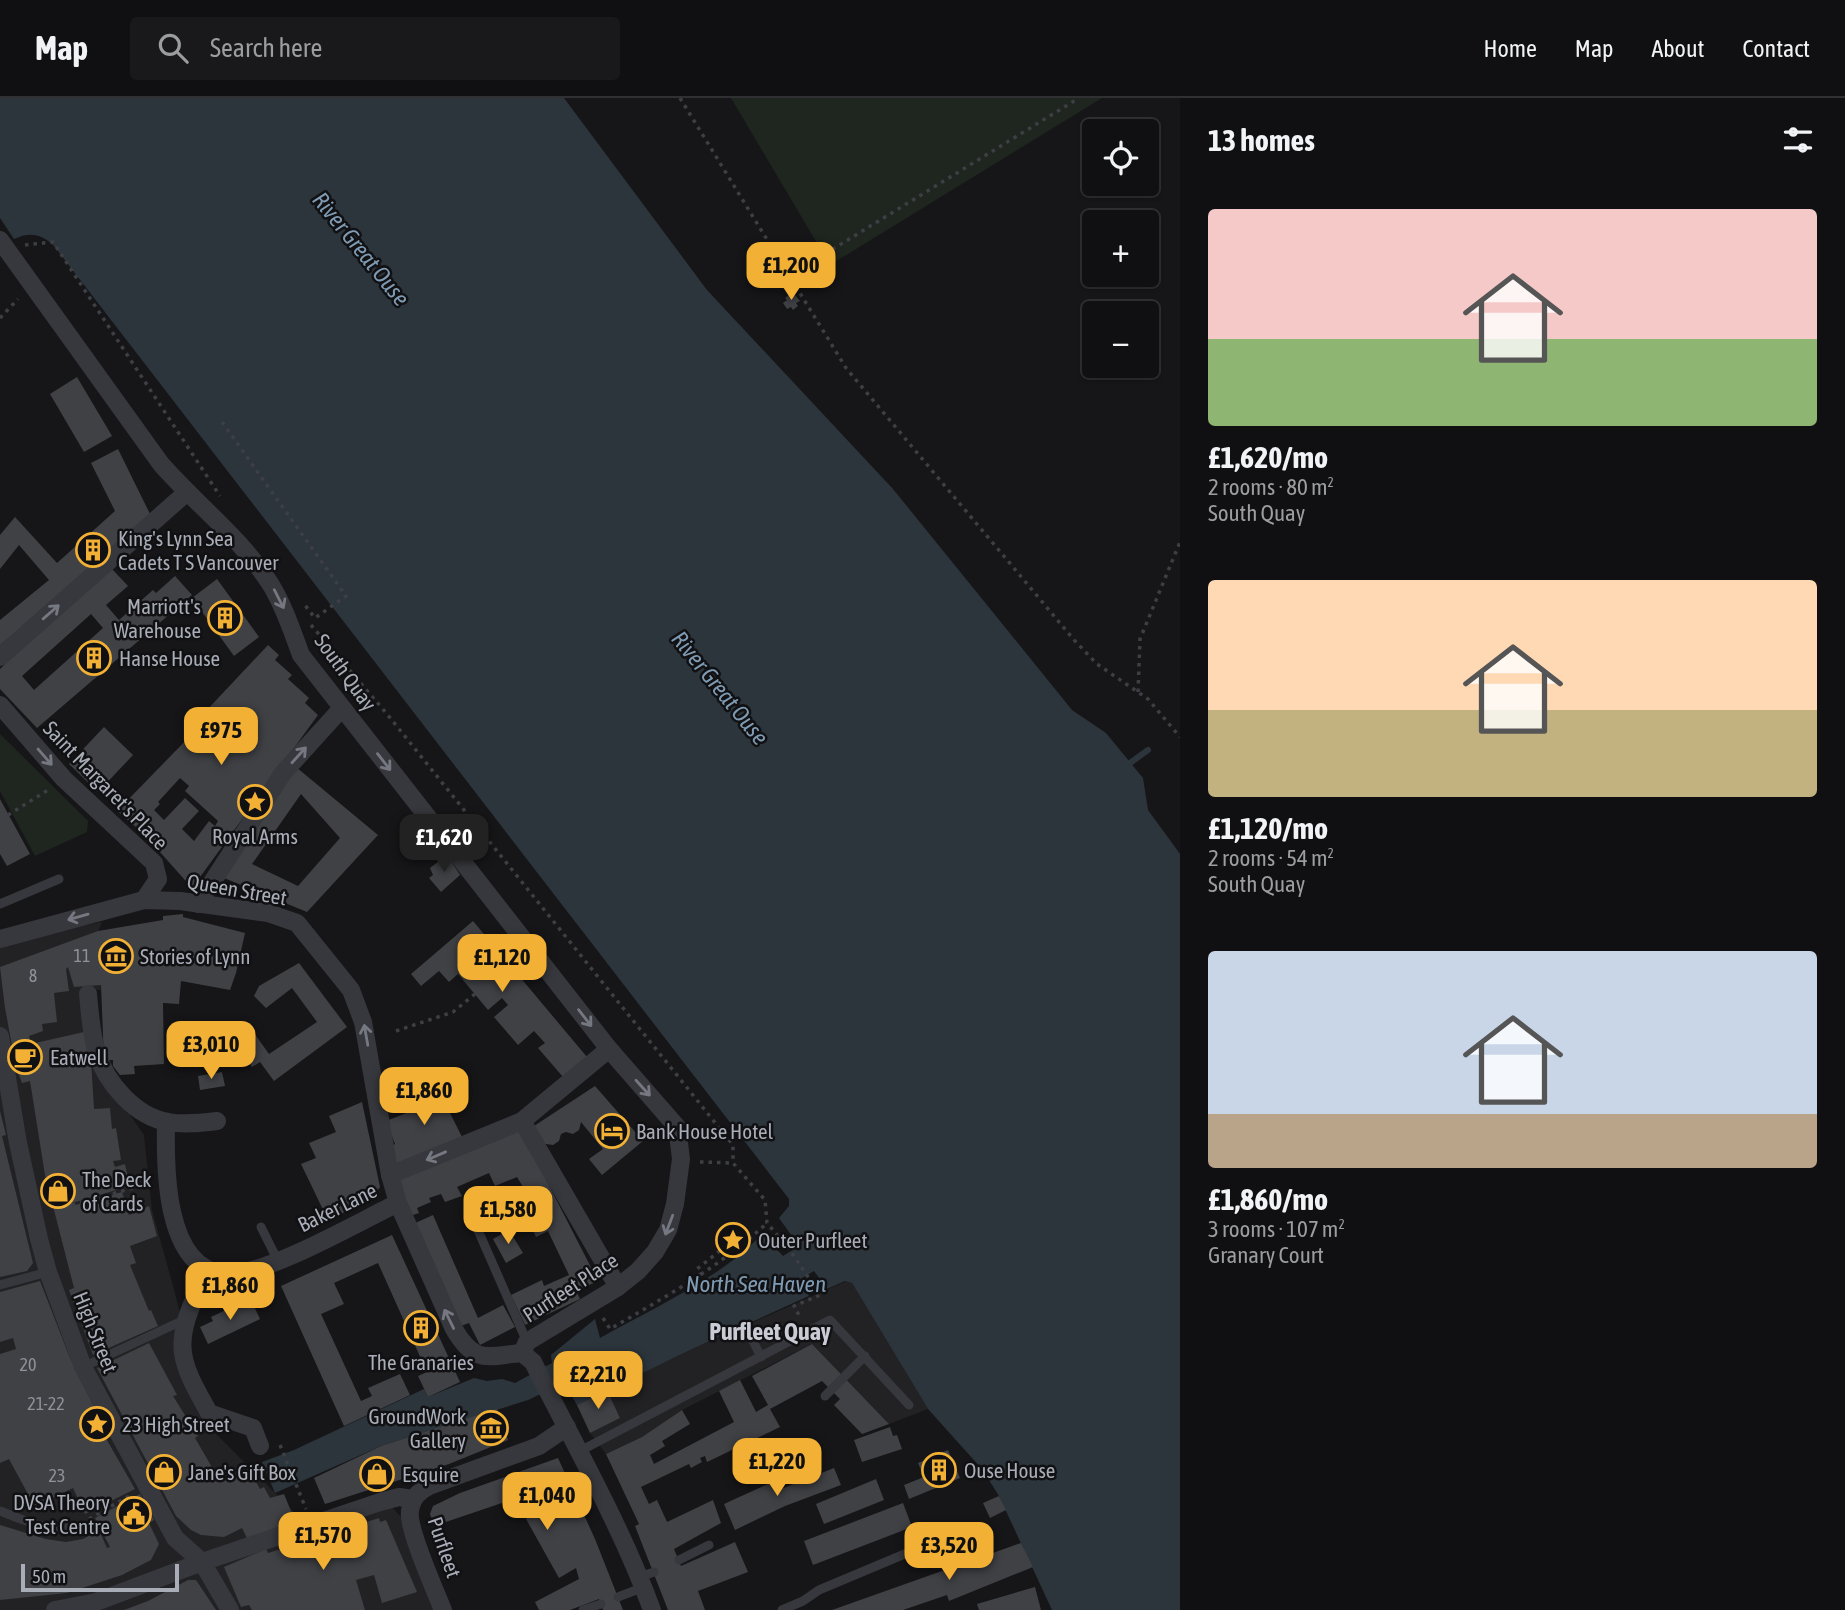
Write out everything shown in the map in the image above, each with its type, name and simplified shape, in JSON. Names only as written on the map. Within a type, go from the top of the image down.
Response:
[{"type":"street","name":"South Quay","points":[[3,245],[161,464],[186,493],[232,535],[260,569],[282,604],[301,655],[609,1049]]},
{"type":"street","points":[[0,657],[186,493]]},
{"type":"street","name":"Saint Margaret's Place","points":[[0,705],[64,779],[154,863],[159,879],[144,900]]},
{"type":"street","points":[[198,904],[283,773],[342,708]]},
{"type":"street","name":"Queen Street","points":[[0,939],[144,900],[268,913],[297,923],[351,990],[363,1023],[390,1175]]},
{"type":"street","points":[[88,994],[97,1055],[105,1073],[127,1100],[152,1118],[166,1122],[217,1121]]},
{"type":"street","name":"High Street","points":[[0,1037],[18,1143],[48,1272],[83,1367],[175,1538],[202,1562],[230,1610]]},
{"type":"street","points":[[390,1175],[522,1121],[609,1049],[670,1116],[681,1140]]},
{"type":"street","points":[[522,1121],[618,1287]]},
{"type":"street","points":[[166,1122],[172,1212],[177,1230],[194,1259],[206,1269],[187,1319],[182,1351],[185,1365],[209,1413],[259,1424],[260,1446]]},
{"type":"street","name":"Purfleet Place","points":[[390,1175],[398,1203],[437,1296],[464,1345],[487,1358],[527,1352],[594,1301],[618,1287],[647,1262],[668,1230],[673,1217],[681,1140]]},
{"type":"street","name":"Baker Lane","points":[[206,1269],[224,1274],[254,1269],[278,1261],[398,1203]]},
{"type":"street","points":[[527,1352],[646,1579],[652,1610]]},
{"type":"street","points":[[55,1610],[106,1599],[202,1562],[380,1502],[399,1497],[413,1499],[418,1492],[429,1486],[539,1446],[563,1420]]},
{"type":"street","name":"Purfleet","points":[[413,1499],[409,1519],[443,1610]]},
{"type":"lane","points":[[0,904],[59,879]]},
{"type":"lane","points":[[261,1227],[278,1261]]},
{"type":"lane","points":[[477,1228],[527,1352]]},
{"type":"lane","points":[[254,1269],[265,1296]]},
{"type":"lane","points":[[0,1285],[48,1272]]},
{"type":"lane","points":[[83,1367],[187,1319]]},
{"type":"lane","points":[[580,1451],[830,1320],[909,1405]]},
{"type":"lane","points":[[750,1335],[761,1357]]},
{"type":"lane","points":[[825,1396],[865,1356]]},
{"type":"lane","points":[[0,1511],[46,1528],[67,1529],[79,1526]]},
{"type":"lane","points":[[782,1610],[819,1590],[938,1540]]},
{"type":"lane","points":[[679,1560],[709,1545]]},
{"type":"lane","points":[[618,1597],[646,1579]]},
{"type":"lane","points":[[583,1610],[601,1604]]},
{"type":"path","points":[[680,98],[846,368],[1067,631],[1097,664],[1148,699],[1180,737]]},
{"type":"path","points":[[789,276],[1079,98]]},
{"type":"path","points":[[3,245],[53,242],[205,474]]},
{"type":"path","points":[[0,318],[20,297],[36,288]]},
{"type":"path","points":[[222,422],[346,596],[315,618],[300,600]]},
{"type":"path","points":[[1138,692],[1140,639],[1180,542]]},
{"type":"path","points":[[305,616],[387,714],[733,1146],[733,1163],[765,1200],[767,1223],[790,1250],[820,1295],[794,1306],[807,1330]]},
{"type":"path","points":[[8,815],[64,779]]},
{"type":"path","points":[[396,1031],[453,1012],[475,994]]},
{"type":"path","points":[[681,1140],[700,1162],[733,1163]]},
{"type":"path","points":[[72,1205],[168,1179]]},
{"type":"path","points":[[594,1301],[610,1329],[701,1276],[741,1247],[767,1223]]},
{"type":"path","points":[[701,1276],[697,1269],[731,1242],[729,1240]]},
{"type":"path","points":[[284,1452],[297,1486]]},
{"type":"path","points":[[79,1526],[146,1486]]},
{"type":"shaded area","points":[[731,98],[1102,98],[830,265]]},
{"type":"shaded area","points":[[0,734],[88,821],[87,832],[35,856],[0,791]]},
{"type":"shaded area","points":[[102,922],[98,932],[101,990],[81,989],[94,1063],[144,1135],[152,1210],[213,1431],[302,1520],[391,1506],[401,1517],[440,1610],[0,1610],[0,941]]},
{"type":"shaded area","name":"Purfleet Quay","points":[[847,1281],[852,1283],[928,1409],[889,1424],[812,1344],[682,1410],[642,1437],[606,1454],[590,1433],[620,1418],[607,1390]]},
{"type":"water","points":[[0,98],[564,98],[707,290],[893,489],[1072,710],[1106,733],[1143,778],[1148,810],[1180,854],[1180,1610],[1052,1610],[999,1496],[982,1469],[928,1409],[852,1283],[845,1281],[827,1289],[814,1271],[799,1280],[809,1296],[577,1405],[564,1383],[528,1400],[381,1446],[275,1493],[262,1462],[294,1450],[424,1389],[428,1397],[474,1378],[487,1381],[502,1379],[515,1383],[552,1363],[551,1355],[595,1319],[600,1338],[707,1278],[746,1250],[762,1234],[783,1256],[799,1246],[779,1218],[789,1206],[789,1199],[54,246],[35,235],[14,239],[0,218]]},
{"type":"building","points":[[790,294],[800,301],[793,310],[791,307],[787,309],[783,303]]},
{"type":"building","points":[[77,377],[112,436],[84,452],[50,394]]},
{"type":"building","points":[[118,449],[152,518],[0,645],[0,620],[49,580],[19,545],[0,569],[0,535],[15,517],[57,563],[115,511],[91,463]]},
{"type":"building","name":"Hanse House","points":[[112,569],[128,586],[106,605],[119,620],[153,590],[156,593],[175,576],[192,595],[37,728],[0,689],[0,669],[89,584]],"holes":[[[91,614],[103,628],[34,690],[22,676]]]},
{"type":"building","name":"Marriott's Warehouse","points":[[217,579],[259,637],[234,656],[192,598]]},
{"type":"building","points":[[268,645],[279,655],[275,660],[292,675],[288,679],[309,698],[305,703],[318,715],[192,888],[143,833],[117,811],[193,733],[189,729]],"holes":[[[180,778],[189,786],[185,791],[218,821],[215,826],[209,821],[194,841],[182,829],[199,811],[185,798],[164,820],[154,810]]]},
{"type":"building","points":[[104,727],[133,755],[98,792],[69,764]]},
{"type":"building","points":[[296,767],[378,835],[307,912],[224,878]],"holes":[[[301,794],[340,838],[298,886],[252,864]]]},
{"type":"building","points":[[0,799],[30,854],[7,866],[0,854]]},
{"type":"building","points":[[447,855],[460,875],[441,892],[429,878],[433,875],[430,868]]},
{"type":"building","points":[[183,914],[183,917],[245,933],[230,990],[181,981],[179,1004],[163,1003],[164,1064],[134,1066],[135,1074],[120,1075],[113,1066],[113,1060],[104,1060],[101,985],[74,987],[68,967],[69,991],[54,993],[57,1022],[42,1024],[43,1031],[29,1036],[31,1044],[84,1032],[91,1060],[94,1109],[110,1108],[112,1129],[116,1128],[121,1160],[113,1161],[115,1167],[125,1164],[130,1186],[72,1203],[72,1206],[122,1192],[129,1215],[149,1206],[157,1236],[130,1246],[136,1263],[130,1265],[158,1326],[93,1355],[69,1290],[74,1288],[45,1175],[30,1081],[22,1083],[16,1067],[0,967],[98,931]]},
{"type":"building","points":[[473,921],[587,1057],[563,1077],[538,1048],[545,1043],[534,1031],[518,1045],[494,1017],[508,1005],[502,998],[488,1010],[458,974],[449,982],[439,971],[421,986],[411,974]]},
{"type":"building","points":[[299,963],[347,1027],[274,1081],[260,1062],[252,1067],[235,1042],[240,1031],[249,1026],[269,1054],[317,1022],[292,988],[266,1008],[254,996],[259,986]]},
{"type":"building","points":[[222,1072],[225,1086],[200,1090],[198,1076]]},
{"type":"building","points":[[438,1078],[447,1083],[453,1100],[445,1103],[462,1137],[396,1165],[390,1147],[395,1144],[386,1121],[437,1101],[430,1086]]},
{"type":"building","name":"Bank House Hotel","points":[[595,1086],[643,1141],[602,1175],[589,1159],[603,1149],[581,1122],[579,1130],[573,1134],[561,1134],[559,1141],[553,1145],[543,1146],[531,1128]]},
{"type":"building","points":[[362,1102],[380,1187],[370,1200],[328,1220],[301,1164],[316,1158],[309,1143],[336,1132],[329,1116]]},
{"type":"building","points":[[0,1111],[6,1135],[2,1136],[33,1263],[27,1271],[0,1277]]},
{"type":"building","points":[[519,1127],[598,1281],[576,1291],[580,1299],[525,1325],[511,1295],[542,1280],[544,1286],[569,1275],[548,1231],[536,1237],[521,1205],[531,1200],[517,1177],[495,1186],[489,1173],[457,1187],[462,1196],[445,1202],[441,1194],[429,1198],[431,1202],[417,1208],[419,1213],[407,1217],[395,1179]]},
{"type":"building","points":[[433,1215],[478,1318],[503,1305],[515,1327],[480,1345],[469,1323],[458,1327],[413,1224]]},
{"type":"building","points":[[509,1230],[523,1253],[506,1263],[493,1239]]},
{"type":"building","points":[[392,1235],[460,1382],[428,1397],[418,1376],[427,1372],[378,1263],[334,1283],[344,1304],[321,1314],[361,1401],[372,1396],[368,1388],[400,1374],[410,1395],[344,1426],[281,1286]]},
{"type":"building","points":[[40,1281],[70,1358],[100,1419],[96,1421],[135,1489],[85,1514],[73,1488],[35,1507],[9,1459],[0,1463],[0,1354],[16,1349],[13,1338],[0,1342],[0,1292]]},
{"type":"building","points":[[252,1302],[260,1319],[208,1344],[200,1327],[213,1321],[211,1317],[238,1304],[240,1308]]},
{"type":"building","points":[[149,1343],[177,1395],[173,1396],[198,1436],[195,1438],[220,1481],[248,1467],[260,1489],[264,1487],[270,1498],[284,1494],[295,1521],[248,1540],[242,1528],[224,1537],[201,1535],[176,1516],[97,1368]]},
{"type":"building","points":[[812,1344],[889,1424],[862,1434],[834,1405],[840,1399],[822,1381],[770,1409],[780,1427],[707,1462],[705,1456],[700,1458],[702,1462],[691,1468],[689,1464],[641,1487],[649,1504],[657,1500],[667,1522],[713,1500],[721,1523],[674,1549],[681,1566],[735,1542],[748,1572],[698,1591],[705,1610],[668,1610],[635,1526],[639,1524],[606,1454],[642,1437],[682,1410],[690,1424],[662,1441],[665,1446],[650,1455],[654,1464],[734,1422],[719,1391],[740,1380],[756,1412],[768,1405],[752,1376]]},
{"type":"building","points":[[607,1390],[620,1418],[590,1433],[577,1405]]},
{"type":"building","points":[[497,1409],[508,1440],[449,1464],[325,1504],[314,1478],[381,1446]]},
{"type":"building","points":[[890,1427],[893,1436],[897,1435],[902,1449],[862,1462],[854,1440]]},
{"type":"building","name":"Ouse House","points":[[948,1450],[960,1478],[909,1499],[904,1485],[924,1477],[918,1463]]},
{"type":"building","points":[[558,1458],[595,1539],[623,1610],[603,1610],[599,1599],[570,1610],[539,1610],[535,1602],[579,1579],[576,1568],[559,1578],[526,1519],[555,1502],[552,1492],[534,1503],[531,1493],[434,1526],[430,1514],[433,1506],[460,1493]]},
{"type":"building","points":[[834,1468],[841,1485],[785,1506],[735,1530],[724,1504],[779,1479],[781,1489]]},
{"type":"building","points":[[876,1479],[884,1500],[824,1524],[816,1504]]},
{"type":"building","points":[[140,1494],[154,1520],[149,1523],[159,1544],[151,1560],[122,1575],[67,1593],[0,1600],[0,1525],[66,1542],[83,1539],[99,1530],[107,1548],[110,1547],[95,1518]]},
{"type":"building","points":[[999,1496],[1006,1510],[990,1518],[983,1503]]},
{"type":"building","points":[[903,1503],[912,1527],[813,1565],[804,1541]]},
{"type":"building","points":[[379,1518],[380,1522],[386,1520],[417,1592],[382,1603],[374,1575],[356,1580],[365,1610],[252,1610],[249,1605],[241,1607],[224,1567],[266,1549],[268,1553]]},
{"type":"building","points":[[1021,1543],[1033,1567],[949,1601],[947,1595],[903,1610],[832,1610]]},
{"type":"building","points":[[188,1580],[196,1580],[216,1610],[124,1610],[148,1601]]},
{"type":"building","points":[[1035,1587],[1041,1610],[979,1610],[977,1604]]},
{"type":"waterway","points":[[1130,763],[1148,750]]},
{"type":"place","name":"King's Lynn Sea Cadets T S Vancouver","points":[[93,550]]},
{"type":"place","name":"Marriott's Warehouse","points":[[225,618]]},
{"type":"place","name":"Hanse House","points":[[94,658]]},
{"type":"place","name":"Royal Arms","points":[[255,802]]},
{"type":"place","name":"Stories of Lynn","points":[[116,956]]},
{"type":"place","name":"Eatwell","points":[[25,1057]]},
{"type":"place","name":"Bank House Hotel","points":[[612,1131]]},
{"type":"place","name":"The Deck of Cards","points":[[58,1191]]},
{"type":"place","name":"Outer Purfleet","points":[[733,1240]]},
{"type":"place","name":"The Granaries","points":[[421,1328]]},
{"type":"place","name":"23 High Street","points":[[97,1424]]},
{"type":"place","name":"GroundWork Gallery","points":[[491,1428]]},
{"type":"place","name":"Ouse House","points":[[939,1470]]},
{"type":"place","name":"Jane's Gift Box","points":[[164,1472]]},
{"type":"place","name":"Esquire","points":[[377,1474]]},
{"type":"place","name":"DVSA Theory Test Centre","points":[[134,1514]]},
{"type":"district","name":"Purfleet Quay","points":[[770,1331]]},
{"type":"water label","name":"River Great Ouse","points":[[361,249]]},
{"type":"water label","name":"River Great Ouse","points":[[720,688]]},
{"type":"water label","name":"North Sea Haven","points":[[756,1284]]}]
